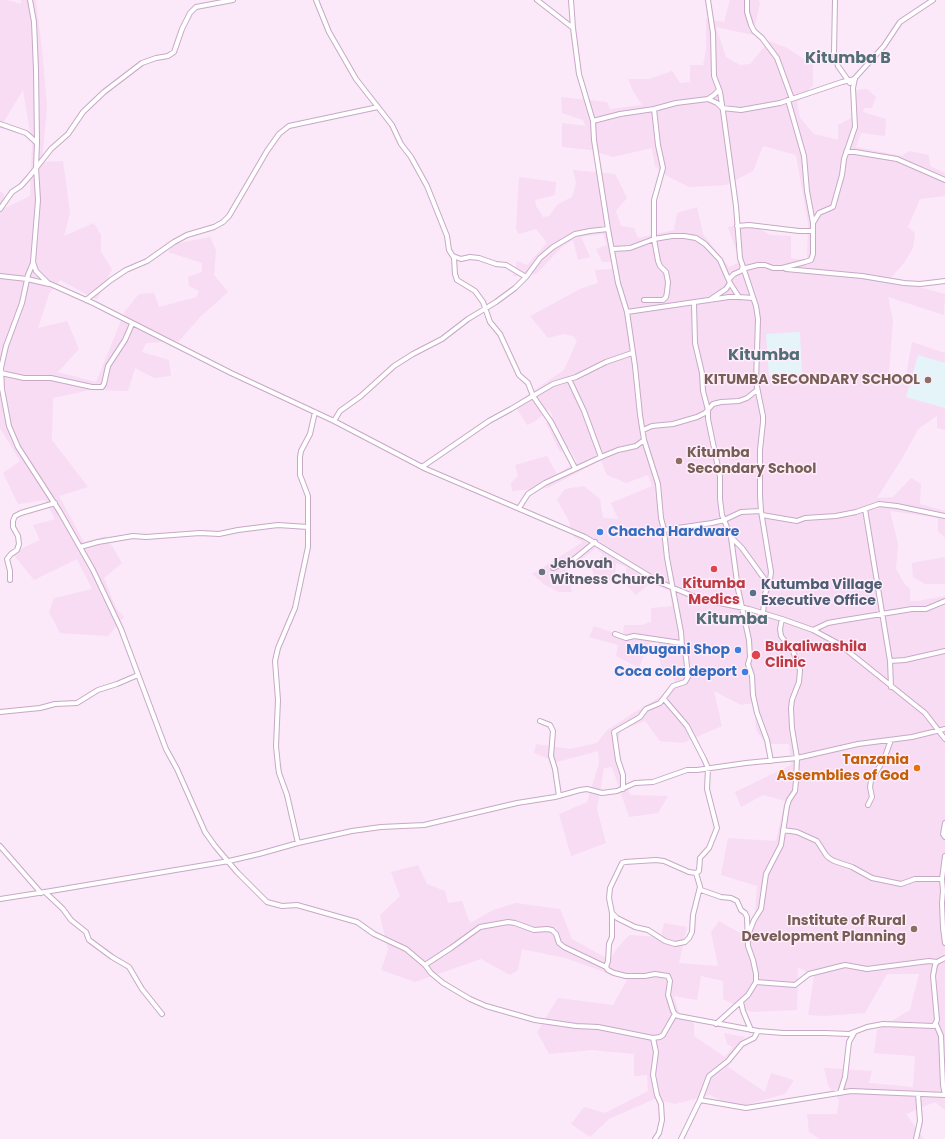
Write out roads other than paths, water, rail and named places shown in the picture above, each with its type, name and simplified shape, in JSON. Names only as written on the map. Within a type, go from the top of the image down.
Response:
[{"type":"street","points":[[30,0],[34,22],[36,70],[36,167],[38,200],[33,262],[27,279],[22,303],[2,356],[1,373],[6,418],[18,447],[55,503],[80,547],[121,629],[166,749],[177,769],[205,832],[229,861],[267,902],[282,906],[297,905],[357,922],[374,934],[406,949],[443,983],[470,999],[486,1006],[535,1020],[563,1025],[598,1027],[653,1038],[663,1035],[675,1014],[668,995],[670,981],[668,976],[655,974],[645,976],[626,976],[614,973],[606,967],[564,948],[559,943],[556,934],[552,930],[547,929],[534,930],[508,922],[480,927],[425,965]]},
{"type":"street","points":[[0,209],[12,192],[21,186],[51,149],[68,134],[83,112],[112,84],[142,63],[168,56],[174,52],[182,29],[190,13],[196,7],[233,0]]},
{"type":"street","points":[[316,0],[329,32],[356,79],[392,125],[401,144],[411,157],[427,186],[447,236],[449,250],[456,262],[455,274],[457,280],[475,291],[486,308],[490,322],[500,334],[517,372],[528,383],[533,396],[551,422],[575,468]]},
{"type":"street","points":[[537,0],[573,28]]},
{"type":"street","points":[[572,0],[573,28],[579,74],[593,121],[593,135],[608,229],[613,249],[618,283],[626,312],[636,374],[639,412],[644,440],[657,480],[667,558],[686,660],[687,679],[685,682],[674,686],[660,703],[646,709],[640,717],[614,732],[618,760],[623,775],[624,789]]},
{"type":"street","points":[[708,0],[713,33],[714,76],[719,90],[722,108],[738,226],[740,258],[756,306],[758,326],[756,374],[757,390],[763,416],[759,470],[761,513],[771,572],[765,594],[763,613]]},
{"type":"street","points":[[747,0],[747,12],[751,25],[754,31],[762,38],[776,58],[784,74],[804,156],[807,191],[813,223],[813,254],[810,260],[782,268]]},
{"type":"street","points":[[835,0],[834,53],[838,66],[853,88]]},
{"type":"street","points":[[708,99],[717,103],[722,108],[741,110],[771,105],[849,81],[855,78],[884,46],[900,22],[934,0]]},
{"type":"street","points":[[813,223],[819,213],[833,207],[838,192],[844,159],[855,127],[853,88],[855,78]]},
{"type":"street","points":[[593,121],[620,114],[654,109],[676,103],[708,99],[719,90]]},
{"type":"street","points":[[86,300],[126,270],[148,261],[174,242],[187,235],[214,227],[223,222],[235,205],[267,151],[279,134],[289,126],[378,107]]},
{"type":"street","points":[[644,300],[663,300],[667,294],[668,282],[666,272],[660,266],[658,261],[654,239],[654,200],[663,168],[658,145],[654,109]]},
{"type":"street","points":[[0,124],[26,133],[37,143]]},
{"type":"street","points":[[846,152],[855,152],[897,159],[945,180]]},
{"type":"street","points":[[738,226],[749,225],[799,231],[813,231]]},
{"type":"street","points":[[334,421],[340,411],[361,396],[394,366],[442,339],[468,319],[515,288],[545,253],[570,236],[584,232],[608,229]]},
{"type":"street","points":[[613,249],[630,248],[654,239],[684,236],[696,238],[705,244],[718,257],[729,281],[739,297]]},
{"type":"street","points":[[453,256],[461,259],[470,257],[479,258],[496,264],[506,265],[526,277]]},
{"type":"street","points":[[33,262],[36,271],[51,285]]},
{"type":"street","points":[[708,301],[724,290],[734,274],[758,265],[765,265],[773,268],[849,274],[904,284],[945,281]]},
{"type":"street","points":[[0,275],[27,279],[51,285],[86,300],[132,324],[334,421],[422,466],[595,542],[653,579],[673,588],[700,599],[763,613],[813,630],[839,644],[925,713],[945,739]]},
{"type":"street","points":[[626,312],[739,297],[753,298]]},
{"type":"street","points":[[694,303],[695,343],[702,373],[703,391],[708,410],[708,419],[720,477],[720,499],[724,520],[731,537],[738,589],[749,640],[750,657],[748,664],[752,676],[756,713],[767,740],[771,761]]},
{"type":"street","points":[[1,373],[24,378],[51,378],[92,387],[102,387],[108,366],[125,340],[132,324]]},
{"type":"street","points":[[422,466],[485,423],[553,384],[576,377],[606,362],[632,353]]},
{"type":"street","points":[[569,379],[586,415],[601,457]]},
{"type":"street","points":[[643,430],[652,426],[673,424],[701,415],[716,403],[739,401],[747,398],[757,390]]},
{"type":"street","points":[[298,843],[287,795],[279,774],[276,746],[278,700],[275,661],[278,648],[297,602],[308,547],[308,496],[300,476],[300,454],[310,434],[315,412]]},
{"type":"street","points":[[519,508],[525,498],[534,490],[575,468],[618,450],[636,446],[644,440]]},
{"type":"street","points":[[10,580],[10,571],[7,559],[17,550],[19,544],[18,536],[13,527],[15,516],[55,503]]},
{"type":"street","points":[[664,531],[724,520],[741,512],[761,513],[797,520],[836,516],[865,509],[873,504],[886,504],[945,516]]},
{"type":"street","points":[[865,509],[883,613],[890,661],[891,686]]},
{"type":"street","points":[[80,547],[98,542],[133,536],[146,537],[219,534],[278,525],[308,526]]},
{"type":"street","points":[[731,537],[742,548],[768,584]]},
{"type":"street","points":[[553,568],[574,558],[595,542]]},
{"type":"street","points":[[813,630],[831,622],[912,609],[926,609],[945,601]]},
{"type":"street","points":[[748,935],[754,920],[761,909],[766,874],[781,845],[789,800],[795,791],[797,758],[791,712],[792,700],[799,682],[799,666],[793,651],[781,636],[780,629],[782,619]]},
{"type":"street","points":[[615,634],[626,638],[634,636],[682,643]]},
{"type":"street","points":[[890,661],[905,660],[945,651]]},
{"type":"street","points":[[0,712],[45,708],[55,704],[77,703],[98,690],[138,675]]},
{"type":"street","points":[[664,699],[687,726],[708,768],[707,789],[717,828],[709,848],[700,858],[699,871],[696,873]]},
{"type":"street","points":[[540,721],[550,725],[553,731],[551,756],[556,769],[559,796]]},
{"type":"street","points":[[0,898],[43,893],[229,861],[352,831],[381,827],[424,825],[517,803],[559,796],[580,790],[605,793],[624,789],[635,783],[652,782],[687,770],[797,758],[858,744],[912,737],[945,729]]},
{"type":"street","points":[[868,805],[872,796],[870,787],[871,781],[884,759],[891,740]]},
{"type":"street","points":[[945,824],[943,834],[945,837]]},
{"type":"street","points":[[783,830],[797,832],[817,840],[829,858],[852,867],[872,878],[901,884],[915,879],[942,879]]},
{"type":"street","points":[[0,846],[43,893],[63,909],[71,920],[86,932],[89,940],[112,957],[129,967],[139,986],[162,1014]]},
{"type":"street","points":[[945,856],[942,879],[943,928],[945,943]]},
{"type":"street","points":[[606,967],[608,961],[609,944],[612,937],[612,912],[609,898],[610,888],[622,863],[656,860],[664,861],[689,872],[696,873]]},
{"type":"street","points":[[696,873],[701,890],[737,901],[741,910],[746,913],[748,946],[753,960],[756,982],[748,995],[716,1024]]},
{"type":"street","points":[[612,912],[618,918],[627,923],[648,930],[664,941],[675,944],[685,942],[692,932],[693,915],[700,887]]},
{"type":"street","points":[[756,982],[795,985],[809,974],[842,966],[867,969],[929,961],[937,962],[945,958]]},
{"type":"street","points":[[700,1100],[746,1108],[851,1091],[945,1095],[941,1036],[936,1024],[933,976],[937,962]]},
{"type":"street","points":[[741,1002],[751,1030]]},
{"type":"street","points":[[675,1014],[758,1032],[783,1033],[844,1034],[854,1033],[867,1027],[883,1024],[932,1026],[936,1024]]},
{"type":"street","points":[[681,1139],[700,1100],[709,1076],[728,1061],[742,1044],[754,1038],[758,1032]]},
{"type":"street","points":[[840,1093],[845,1078],[849,1042],[854,1033]]},
{"type":"street","points":[[653,1038],[656,1052],[652,1075],[661,1104],[662,1120],[659,1133],[655,1139]]},
{"type":"street","points":[[916,1139],[920,1121],[918,1094]]},
{"type":"place","name":"KITUMBA SECONDARY SCHOOL","points":[[928,380]]},
{"type":"place","name":"Kitumba Secondary School","points":[[679,461]]},
{"type":"place","name":"Chacha Hardware","points":[[600,532]]},
{"type":"place","name":"Kitumba Medics","points":[[714,569]]},
{"type":"place","name":"Jehovah Witness Church","points":[[542,572]]},
{"type":"place","name":"Kutumba Village Executive Office","points":[[753,593]]},
{"type":"place","name":"Mbugani Shop","points":[[738,650]]},
{"type":"place","name":"Bukaliwashila Clinic","points":[[756,655]]},
{"type":"place","name":"Coca cola deport","points":[[745,672]]},
{"type":"place","name":"Tanzania Assemblies of God","points":[[917,768]]},
{"type":"place","name":"Institute of Rural Development Planning","points":[[914,929]]},
{"type":"district","name":"Kitumba B","points":[[848,59]]},
{"type":"district","name":"Kitumba","points":[[764,356]]},
{"type":"district","name":"Kitumba","points":[[732,620]]}]
